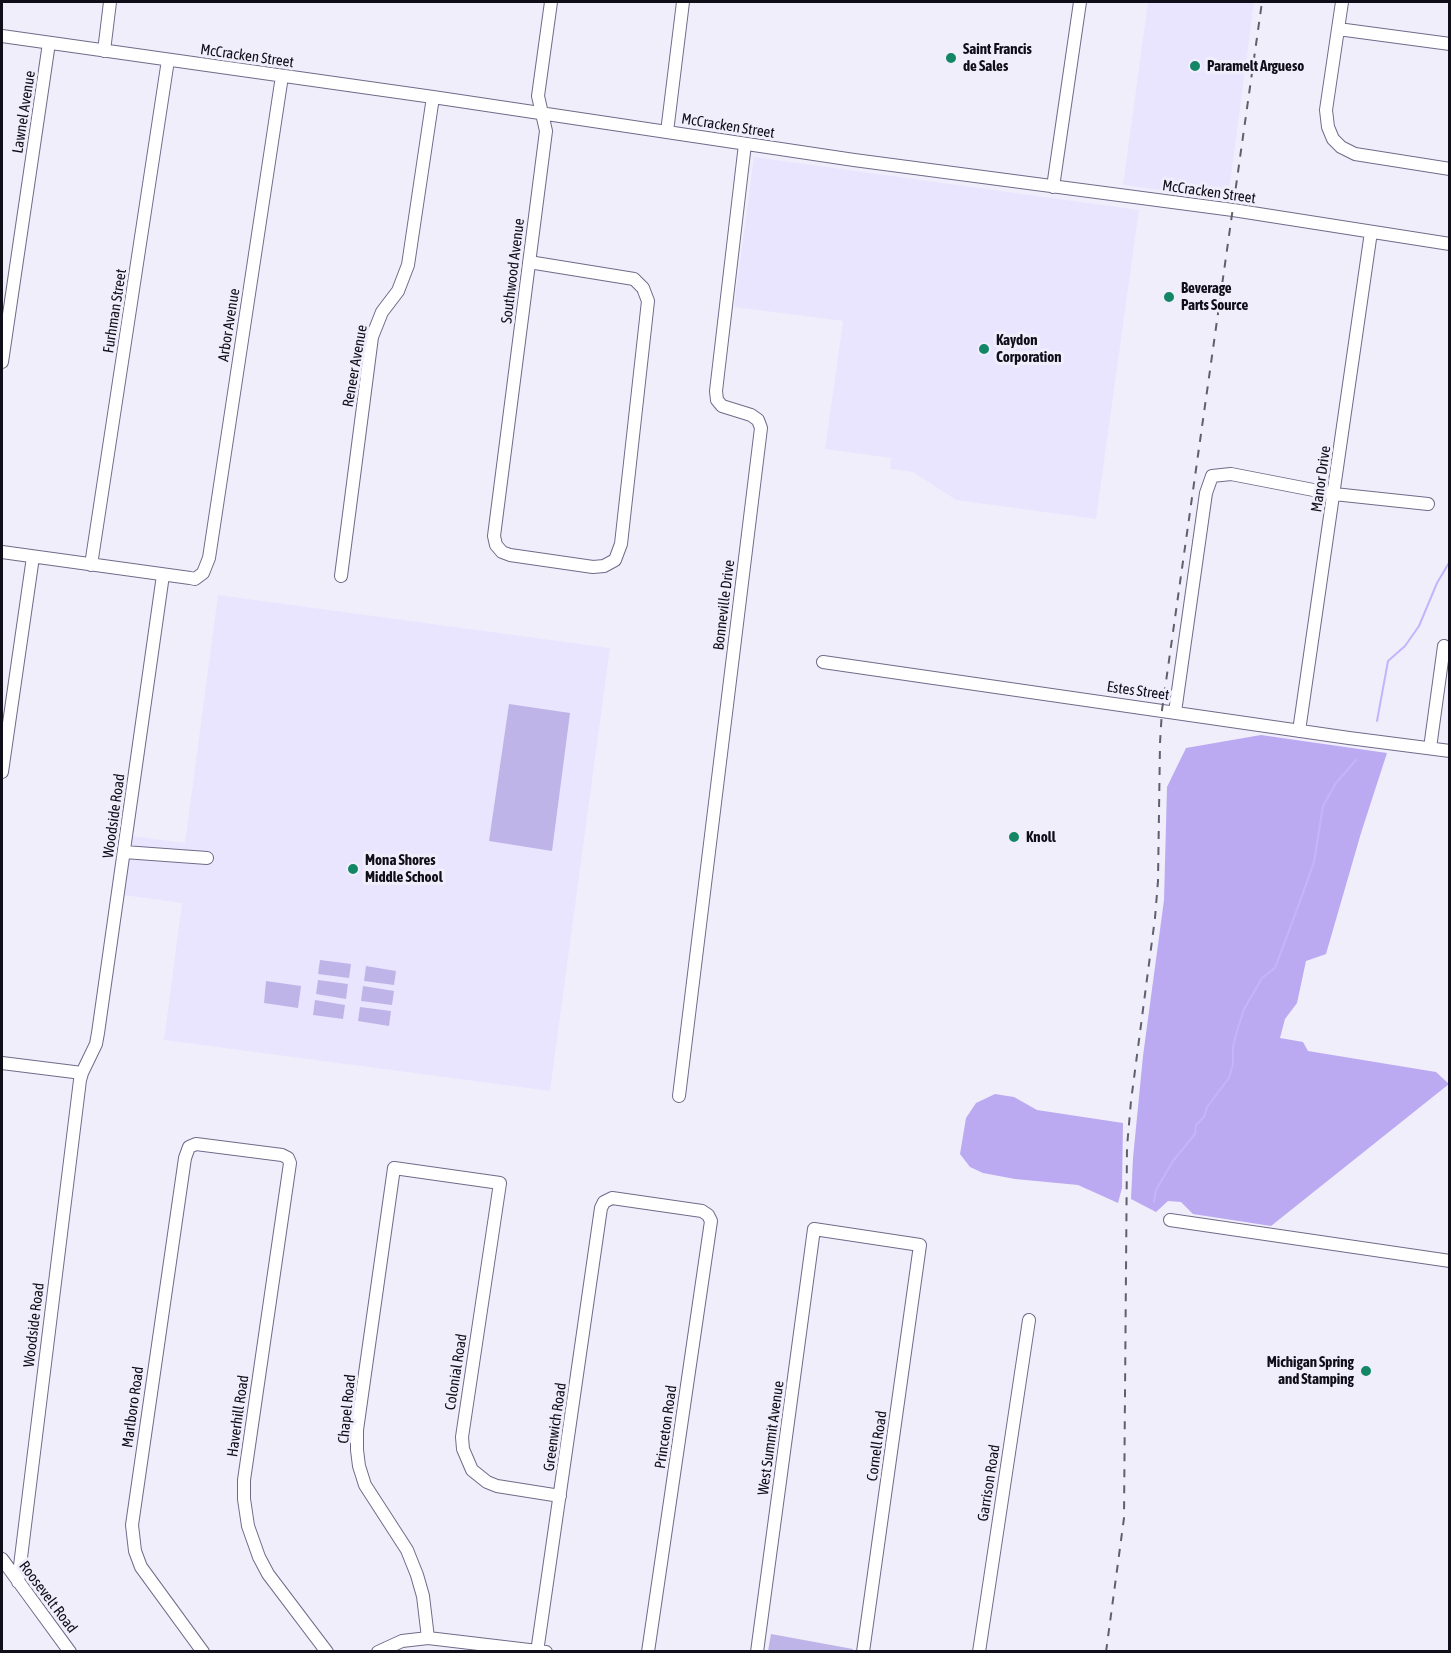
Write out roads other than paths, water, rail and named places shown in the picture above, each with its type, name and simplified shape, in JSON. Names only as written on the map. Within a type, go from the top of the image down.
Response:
[{"type":"street","points":[[104,51],[110,2]]},
{"type":"street","name":"Southwood Avenue","points":[[529,262],[634,279],[643,288],[648,301],[619,551],[611,562],[593,567],[510,555],[502,552],[496,545],[494,536],[529,262],[546,131],[538,96],[551,2]]},
{"type":"street","points":[[667,132],[683,2]]},
{"type":"street","points":[[1053,187],[1080,2]]},
{"type":"street","points":[[1342,2],[1326,110],[1328,128],[1333,139],[1341,147],[1355,154],[1449,169]]},
{"type":"street","points":[[1338,29],[1449,44]]},
{"type":"street","name":"McCracken Street","points":[[2,36],[745,144],[1233,210],[1449,244]]},
{"type":"street","name":"Lawnel Avenue","points":[[2,362],[49,43]]},
{"type":"street","name":"Furhman Street","points":[[92,565],[168,60]]},
{"type":"street","name":"Arbor Avenue","points":[[163,575],[195,579],[206,568],[282,76]]},
{"type":"street","name":"Reneer Avenue","points":[[340,576],[372,337],[382,312],[402,281],[408,265],[433,98]]},
{"type":"street","name":"Bonneville Drive","points":[[679,1095],[761,428],[758,420],[751,415],[723,406],[717,400],[716,391],[745,144]]},
{"type":"street","name":"Manor Drive","points":[[1299,731],[1371,232]]},
{"type":"street","points":[[1175,712],[1206,492],[1212,476],[1231,474],[1334,494],[1428,504]]},
{"type":"street","points":[[2,552],[163,575]]},
{"type":"street","points":[[2,772],[33,557]]},
{"type":"street","name":"Woodside Road","points":[[18,1582],[60,1232],[82,1072],[90,1060],[98,1033],[163,575]]},
{"type":"street","points":[[1430,748],[1444,646]]},
{"type":"street","name":"Estes Street","points":[[823,662],[1449,751]]},
{"type":"street","points":[[124,852],[207,858]]},
{"type":"street","points":[[2,1063],[82,1072]]},
{"type":"street","name":"Haverhill Road","points":[[189,1147],[196,1144],[282,1155],[291,1163],[244,1480],[244,1499],[248,1526],[268,1574],[327,1652]]},
{"type":"street","name":"Marlboro Road","points":[[189,1147],[185,1158],[132,1525],[135,1551],[141,1567],[203,1652]]},
{"type":"street","name":"Colonial Road","points":[[394,1168],[500,1183],[462,1437],[463,1449],[472,1470],[487,1482],[497,1486],[560,1496]]},
{"type":"street","name":"Chapel Road","points":[[394,1168],[357,1430],[357,1450],[359,1466],[368,1491],[407,1550],[417,1575],[423,1596],[428,1638]]},
{"type":"street","name":"Princeton Road","points":[[601,1208],[604,1202],[612,1198],[702,1211],[710,1217],[648,1652]]},
{"type":"street","name":"Greenwich Road","points":[[540,1651],[601,1208]]},
{"type":"street","points":[[1170,1220],[1449,1261]]},
{"type":"street","name":"Cornell Road","points":[[814,1229],[920,1245],[863,1652]]},
{"type":"street","name":"West Summit Avenue","points":[[757,1652],[814,1229]]},
{"type":"street","name":"Garrison Road","points":[[978,1652],[1029,1320]]},
{"type":"street","name":"Roosevelt Road","points":[[2,1560],[70,1652]]},
{"type":"street","points":[[378,1652],[402,1641],[428,1638],[540,1651]]},
{"type":"waterway","points":[[1377,721],[1388,661],[1405,646],[1419,626],[1437,583],[1450,561]]},
{"type":"waterway","points":[[1154,1202],[1156,1190],[1173,1161],[1195,1134],[1196,1125],[1204,1117],[1207,1107],[1229,1078],[1233,1064],[1233,1047],[1244,1009],[1262,978],[1275,968],[1314,862],[1323,806],[1336,783],[1356,760]]},
{"type":"railway","points":[[1106,1652],[1124,1518],[1127,1147],[1158,881],[1162,710],[1262,2]]},
{"type":"place","name":"Saint Francis de Sales","points":[[951,58]]},
{"type":"place","name":"Paramelt Argueso","points":[[1195,66]]},
{"type":"place","name":"Beverage Parts Source","points":[[1169,297]]},
{"type":"place","name":"Kaydon Corporation","points":[[984,349]]},
{"type":"place","name":"Knoll","points":[[1014,837]]},
{"type":"place","name":"Mona Shores Middle School","points":[[353,869]]},
{"type":"place","name":"Michigan Spring and Stamping","points":[[1366,1371]]}]
